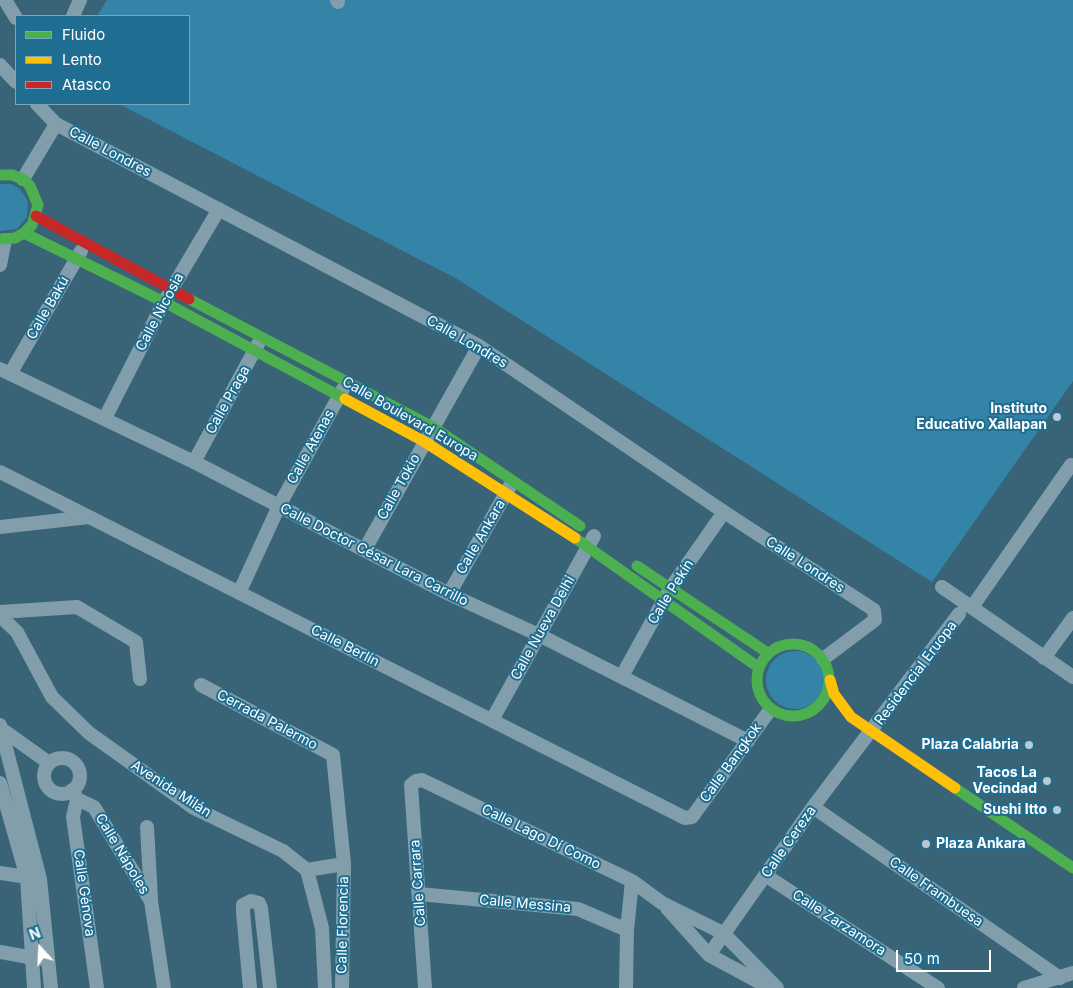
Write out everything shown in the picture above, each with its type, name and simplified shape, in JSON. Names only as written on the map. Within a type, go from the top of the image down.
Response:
[{"type":"main road","points":[[0,175],[12,175],[22,179],[36,195],[36,216],[24,233],[2,239]]},
{"type":"main road","name":"Calle Boulevard Europa","points":[[36,216],[262,338],[506,494],[594,541]]},
{"type":"main road","name":"Calle Boulevard Europa","points":[[24,233],[164,302],[255,351],[433,427],[514,481],[594,541],[663,602],[708,630],[758,667]]},
{"type":"main road","points":[[624,557],[768,653]]},
{"type":"main road","points":[[708,630],[716,617]]},
{"type":"main road","points":[[830,680],[824,700],[815,710],[804,715],[792,717],[770,710],[762,701],[757,690],[756,679],[758,667],[768,653],[778,646],[803,645],[814,651],[823,660],[830,680],[834,694],[851,717],[1073,868]]},
{"type":"main road","points":[[815,710],[851,717]]},
{"type":"street","points":[[5,0],[15,16]]},
{"type":"street","points":[[73,15],[80,0]]},
{"type":"street","points":[[0,65],[15,81]]},
{"type":"street","name":"Calle Londres","points":[[38,105],[56,124],[478,346],[724,512],[874,610],[875,620],[823,660]]},
{"type":"street","points":[[22,179],[56,124]]},
{"type":"street","name":"Calle Nicosia","points":[[105,418],[164,302],[220,209]]},
{"type":"street","points":[[0,266],[2,239]]},
{"type":"street","name":"Calle Bakú","points":[[5,372],[86,242]]},
{"type":"street","name":"Calle Praga","points":[[194,462],[262,338]]},
{"type":"street","name":"Calle Tokio","points":[[365,549],[478,346]]},
{"type":"street","name":"Calle Doctor César Lara Carrillo","points":[[5,372],[194,462],[449,594],[539,635],[748,741]]},
{"type":"street","name":"Calle Atenas","points":[[239,593],[279,506],[343,389]]},
{"type":"street","points":[[972,607],[1071,465]]},
{"type":"street","name":"Calle Berlín","points":[[0,472],[685,818],[692,816]]},
{"type":"street","name":"Calle Ankara","points":[[449,594],[514,481]]},
{"type":"street","name":"Calle Pekín","points":[[622,676],[670,589],[724,512]]},
{"type":"street","points":[[0,527],[89,517]]},
{"type":"street","name":"Calle Nueva Delhi","points":[[492,720],[594,541]]},
{"type":"street","points":[[942,587],[1073,676]]},
{"type":"street","points":[[0,612],[77,607],[136,642],[140,678]]},
{"type":"street","name":"Residencial Eruopa","points":[[872,731],[959,614]]},
{"type":"street","name":"Avenida Milán","points":[[0,616],[17,632],[52,697],[89,734],[194,808],[284,851],[307,870]]},
{"type":"street","points":[[1044,658],[1073,618]]},
{"type":"street","name":"Cerrada Palermo","points":[[201,685],[334,755]]},
{"type":"street","name":"Calle Bangkok","points":[[692,816],[770,710]]},
{"type":"street","points":[[0,727],[49,763],[60,758],[66,758],[76,764],[80,775],[74,795]]},
{"type":"street","points":[[0,727],[19,795],[51,988]]},
{"type":"street","name":"Calle Cereza","points":[[709,955],[813,807],[872,731]]},
{"type":"street","name":"Calle Florencia","points":[[325,986],[342,987],[344,864],[334,755]]},
{"type":"street","name":"Calle Nápoles","points":[[49,763],[44,779],[50,789],[74,795],[94,807],[151,901],[164,988]]},
{"type":"street","name":"Calle Lago Dí Como","points":[[416,781],[422,780],[632,881],[662,903],[723,933],[777,988]]},
{"type":"street","name":"Calle Carrara","points":[[416,781],[411,785],[425,988]]},
{"type":"street","points":[[0,783],[2,797],[33,878],[31,958],[34,988]]},
{"type":"street","points":[[2,797],[19,795]]},
{"type":"street","name":"Calle Génova","points":[[74,795],[73,816],[97,988]]},
{"type":"street","name":"Calle Frambuesa","points":[[813,807],[1066,976]]},
{"type":"street","points":[[148,827],[151,901]]},
{"type":"street","name":"Calle Florencia","points":[[307,870],[344,864]]},
{"type":"street","points":[[307,870],[322,928],[325,986]]},
{"type":"street","points":[[0,873],[33,878]]},
{"type":"street","name":"Calle Zarzamora","points":[[765,875],[938,988]]},
{"type":"street","points":[[626,988],[626,930],[632,881]]},
{"type":"street","name":"Calle Messina","points":[[419,894],[578,910],[626,930]]},
{"type":"street","points":[[250,988],[243,912],[244,905],[250,901],[259,903],[261,908],[270,988]]},
{"type":"street","name":"Calle Lago Dí Como","points":[[662,903],[709,955],[770,988]]},
{"type":"street","points":[[0,952],[48,961]]},
{"type":"street","points":[[1024,988],[1066,976]]},
{"type":"shaded area","points":[[107,0],[1073,0],[1073,381],[932,582],[457,279],[121,105],[190,105],[190,15],[98,15]]},
{"type":"shaded area","points":[[0,184],[11,184],[19,188],[28,201],[27,217],[17,229],[0,231]]},
{"type":"shaded area","points":[[795,651],[806,653],[819,664],[824,680],[822,691],[811,704],[795,709],[784,707],[771,696],[766,680],[768,669],[779,656]]},
{"type":"traffic: fast","points":[[0,175],[12,175],[23,179],[30,186],[38,205],[32,225],[24,233],[15,238],[0,239]]},
{"type":"traffic: fast","points":[[24,233],[164,302],[345,399]]},
{"type":"traffic: fast","points":[[189,299],[433,427],[580,526]]},
{"type":"traffic: fast","points":[[575,538],[758,667]]},
{"type":"traffic: fast","points":[[637,566],[768,653]]},
{"type":"traffic: fast","points":[[800,644],[819,654],[827,666],[829,680],[827,694],[819,706],[807,714],[786,716],[767,706],[759,694],[757,673],[767,654],[779,646],[800,644]]},
{"type":"traffic: fast","points":[[955,788],[1073,868]]},
{"type":"traffic: slow","points":[[345,399],[425,442],[575,538]]},
{"type":"traffic: slow","points":[[830,680],[834,694],[851,717],[955,788]]},
{"type":"traffic: jam","points":[[36,216],[189,299]]},
{"type":"place","name":"Instituto Educativo Xallapan","points":[[1057,417]]},
{"type":"place","name":"Plaza Calabria","points":[[1029,745]]},
{"type":"place","name":"Tacos La Vecindad","points":[[1047,781]]},
{"type":"place","name":"Sushi Itto","points":[[1057,810]]},
{"type":"place","name":"Plaza Ankara","points":[[926,844]]}]
